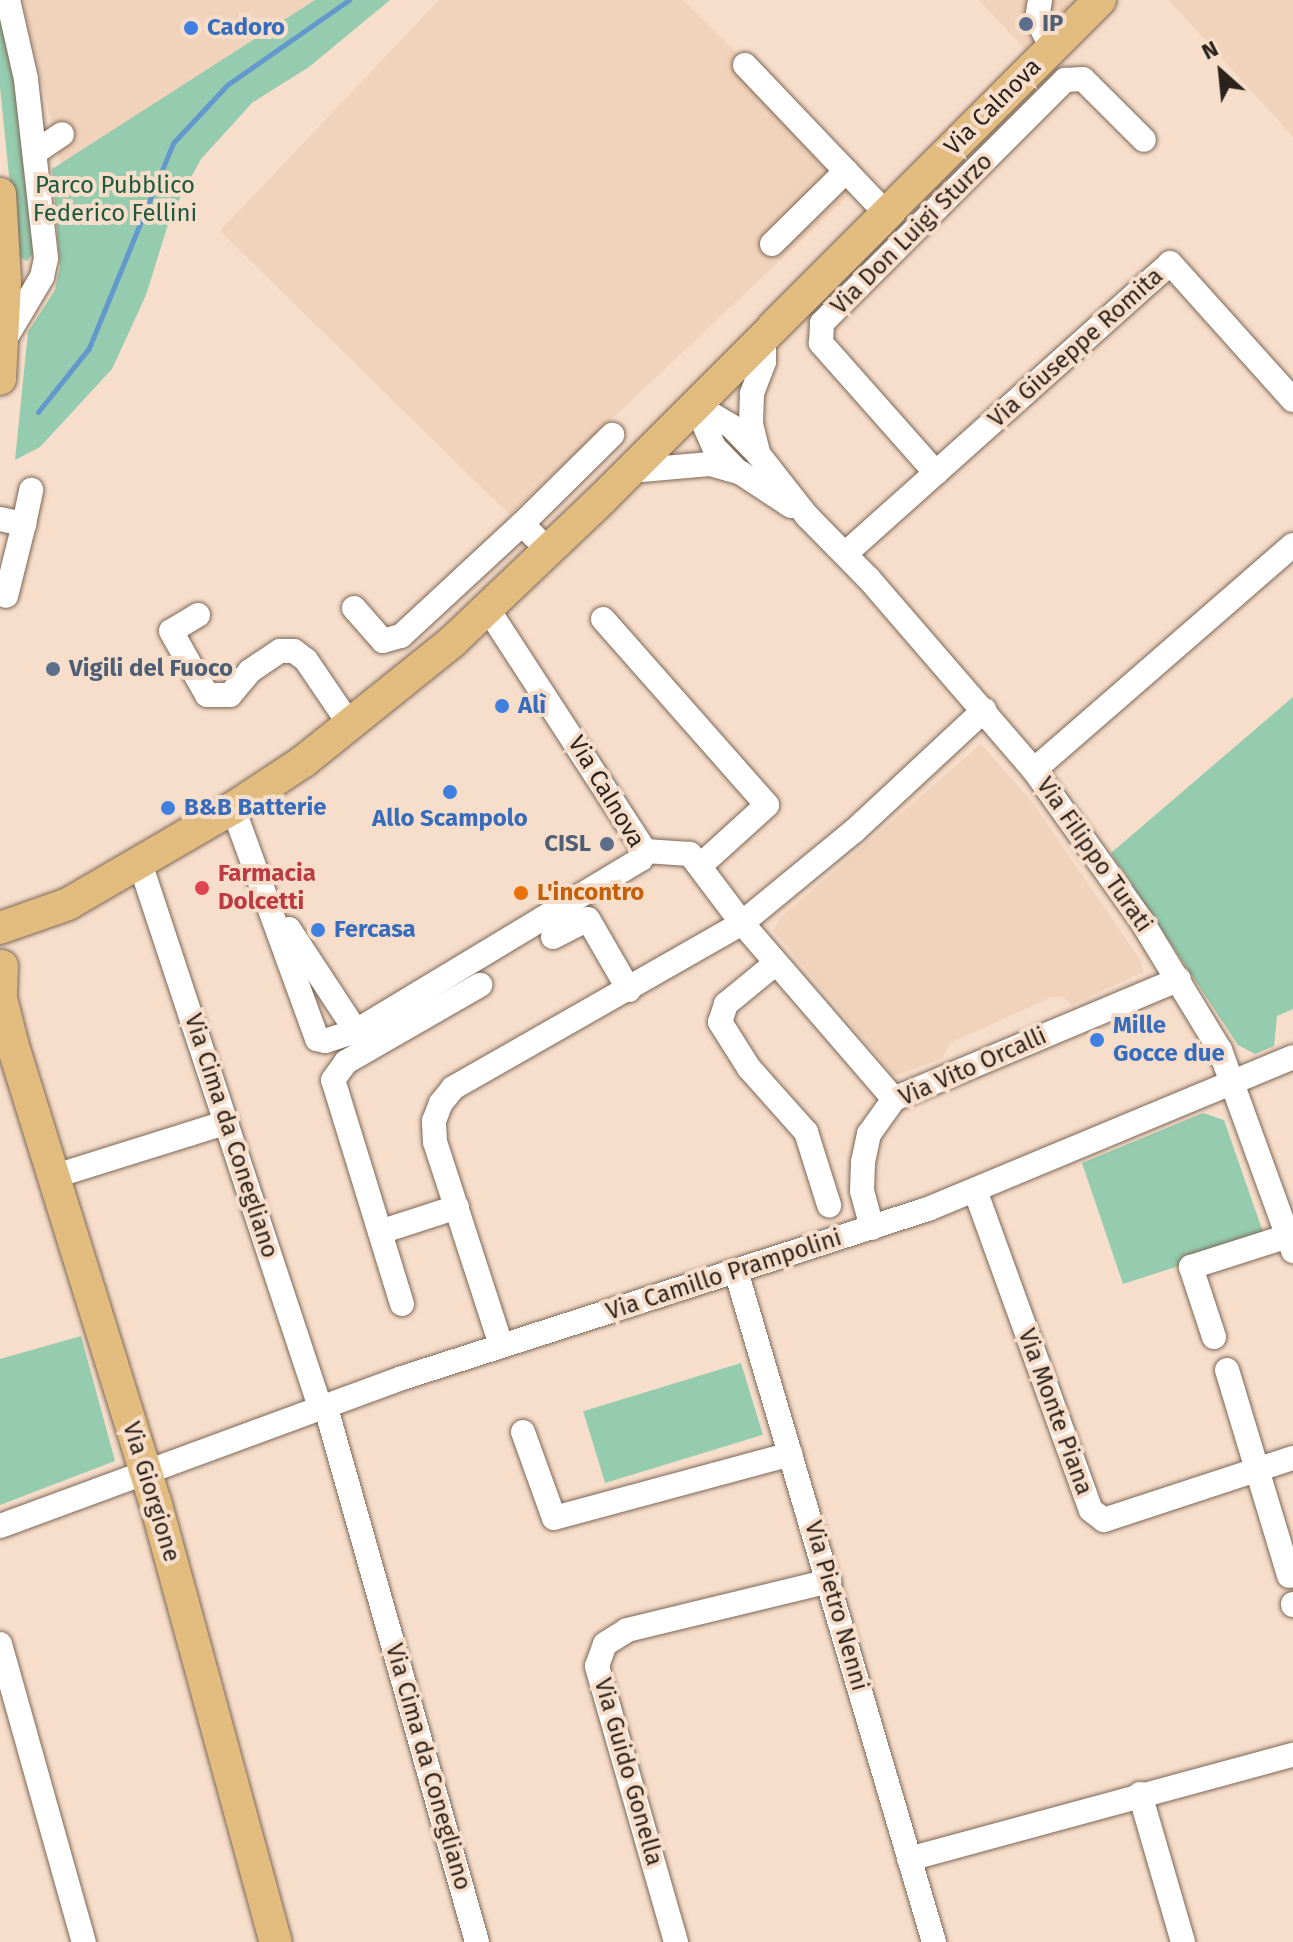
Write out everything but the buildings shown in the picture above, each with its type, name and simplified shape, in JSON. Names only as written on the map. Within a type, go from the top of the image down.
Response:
[{"type":"main road","name":"Via Calnova","points":[[1,953],[68,904],[233,808],[350,725],[488,609],[1100,0]]},
{"type":"main road","points":[[0,194],[5,281],[0,379]]},
{"type":"main road","name":"Via Giorgione","points":[[1,953],[1,998],[6,1033],[147,1474],[276,1942]]},
{"type":"street","points":[[3,341],[42,277],[46,258],[38,162],[8,0]]},
{"type":"street","points":[[1040,0],[1037,19],[1052,48]]},
{"type":"street","points":[[745,65],[887,214]]},
{"type":"street","name":"Via Don Luigi Sturzo","points":[[936,473],[821,343],[822,323],[1065,80],[1083,79],[1144,140]]},
{"type":"street","points":[[38,162],[62,134]]},
{"type":"street","points":[[772,244],[846,171]]},
{"type":"street","points":[[5,281],[38,259],[43,237]]},
{"type":"street","name":"Via Giuseppe Romita","points":[[845,554],[1170,263],[1293,400]]},
{"type":"street","name":"Via Filippo Turati","points":[[759,455],[751,424],[752,394],[764,362],[764,336]]},
{"type":"street","name":"Via Filippo Turati","points":[[695,404],[731,426],[759,455],[807,516],[845,554],[1034,770],[1179,979],[1235,1085],[1290,1243]]},
{"type":"street","name":"Via Filippo Turati","points":[[695,404],[714,447],[741,473],[807,516]]},
{"type":"street","points":[[354,608],[383,641],[401,636],[612,435]]},
{"type":"street","name":"Via Filippo Turati","points":[[630,471],[710,464],[741,473]]},
{"type":"street","points":[[6,596],[12,522],[31,490]]},
{"type":"street","points":[[522,524],[549,551]]},
{"type":"street","points":[[1034,770],[1286,550],[1293,577]]},
{"type":"street","name":"Via Calnova","points":[[233,808],[270,901],[317,1039],[356,1031],[641,859],[645,851],[488,609]]},
{"type":"street","points":[[198,615],[171,631],[207,695],[219,699],[230,695],[280,651],[294,651],[306,660],[350,725]]},
{"type":"street","points":[[603,619],[767,805],[695,860]]},
{"type":"street","points":[[501,1345],[435,1142],[434,1121],[441,1103],[453,1088],[742,923],[854,831],[984,710]]},
{"type":"street","points":[[645,851],[695,860],[742,923],[894,1099]]},
{"type":"street","name":"Via Cima da Conegliano","points":[[140,863],[323,1409],[477,1942]]},
{"type":"street","name":"Via Calnova","points":[[270,901],[356,1031]]},
{"type":"street","points":[[553,937],[588,919],[629,990]]},
{"type":"street","points":[[776,963],[726,1004],[720,1022],[741,1058],[806,1132],[829,1205]]},
{"type":"street","name":"Via Vito Orcalli","points":[[872,1228],[862,1191],[863,1162],[869,1134],[894,1099],[1179,979]]},
{"type":"street","points":[[402,1304],[333,1080],[346,1062],[480,985]]},
{"type":"street","name":"Via Camillo Prampolini","points":[[0,1526],[501,1345],[872,1228],[1235,1085],[1293,1057]]},
{"type":"street","points":[[52,1177],[227,1122]]},
{"type":"street","name":"Via Monte Piana","points":[[975,1190],[1091,1510],[1104,1520],[1293,1458]]},
{"type":"street","points":[[380,1232],[457,1207]]},
{"type":"street","points":[[1214,1337],[1191,1267],[1290,1243]]},
{"type":"street","name":"Via Pietro Nenni","points":[[736,1271],[934,1942]]},
{"type":"street","points":[[1227,1370],[1289,1576]]},
{"type":"street","points":[[523,1432],[554,1518],[791,1454]]},
{"type":"street","name":"Via Guido Gonella","points":[[676,1942],[597,1666],[605,1644],[627,1630],[829,1581]]},
{"type":"street","points":[[0,1644],[84,1942]]},
{"type":"street","points":[[909,1859],[1293,1755]]},
{"type":"street","points":[[1140,1794],[1183,1942]]},
{"type":"shaded area","points":[[23,0],[315,0],[61,164]]},
{"type":"shaded area","points":[[439,0],[683,0],[865,180],[510,515],[220,231]]},
{"type":"shaded area","name":"IP","points":[[979,0],[1075,0],[1025,49]]},
{"type":"shaded area","points":[[1169,0],[1293,0],[1293,137]]},
{"type":"shaded area","points":[[981,744],[1032,802],[1141,961],[1143,972],[1072,1005],[1063,997],[1052,997],[950,1043],[942,1059],[894,1076],[773,930],[781,917]]},
{"type":"green space","name":"Parco Pubblico Federico Fellini","points":[[315,0],[390,0],[309,67],[253,102],[201,159],[171,215],[146,295],[112,369],[40,447],[15,460],[28,332],[55,290],[60,267],[52,169]]},
{"type":"green space","points":[[0,5],[16,75],[34,252],[27,261],[17,255],[0,87]]},
{"type":"green space","points":[[1293,697],[1293,1009],[1277,1016],[1274,1046],[1255,1054],[1238,1045],[1111,853]]},
{"type":"green space","points":[[1203,1113],[1224,1120],[1265,1238],[1123,1284],[1082,1163]]},
{"type":"green space","points":[[81,1336],[115,1461],[0,1505],[0,1359]]},
{"type":"green space","points":[[741,1363],[763,1435],[605,1483],[583,1411]]},
{"type":"waterway","points":[[38,412],[89,348],[173,143],[227,85],[349,0]]},
{"type":"place","name":"IP","points":[[1026,24]]},
{"type":"place","name":"Cadoro","points":[[191,28]]},
{"type":"place","name":"Vigili del Fuoco","points":[[53,669]]},
{"type":"place","name":"Alì","points":[[502,706]]},
{"type":"place","name":"Allo Scampolo","points":[[450,792]]},
{"type":"place","name":"B&B Batterie","points":[[168,808]]},
{"type":"place","name":"CISL","points":[[607,844]]},
{"type":"place","name":"Farmacia Dolcetti","points":[[202,888]]},
{"type":"place","name":"L'incontro","points":[[521,893]]},
{"type":"place","name":"Fercasa","points":[[318,930]]},
{"type":"place","name":"Mille Gocce due","points":[[1097,1040]]}]
